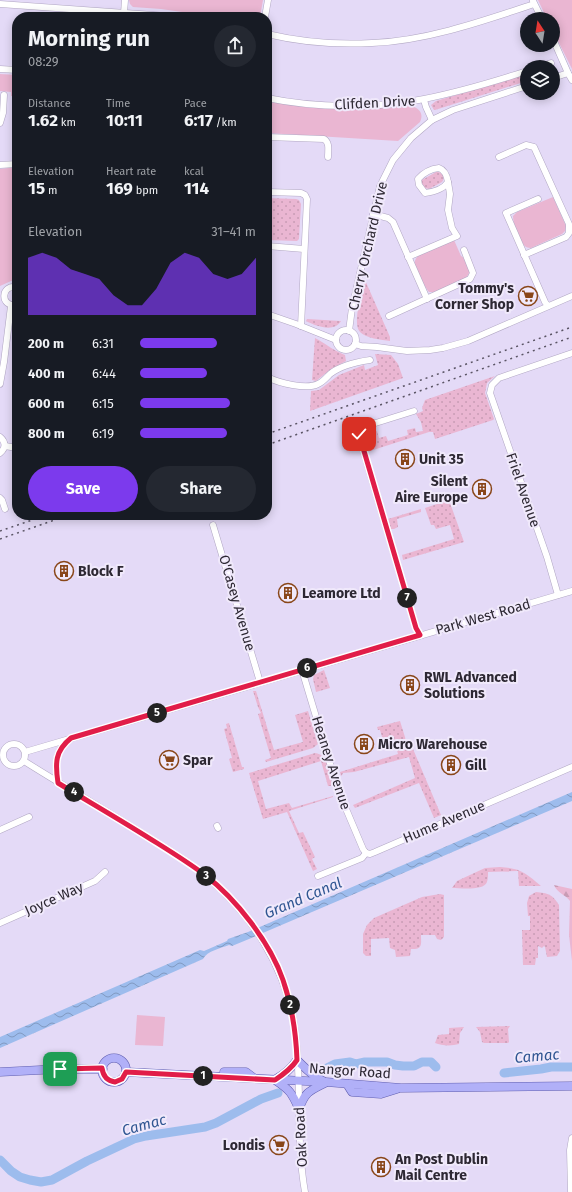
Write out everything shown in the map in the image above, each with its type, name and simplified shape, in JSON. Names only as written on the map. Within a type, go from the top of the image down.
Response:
[{"type":"main road","points":[[115,1058],[119,1059],[125,1064],[126,1072],[122,1079],[115,1082],[107,1079],[102,1068],[108,1060],[115,1058]]},
{"type":"main road","points":[[299,1109],[292,1094],[285,1086],[275,1080],[292,1068],[297,1060],[319,1079],[326,1082]]},
{"type":"main road","points":[[0,1072],[102,1068]]},
{"type":"main road","name":"Nangor Road","points":[[126,1072],[208,1076],[219,1072],[246,1072],[255,1078],[401,1088],[572,1086]]},
{"type":"main road","points":[[299,1109],[306,1094],[326,1082]]},
{"type":"street","points":[[124,12],[125,0]]},
{"type":"street","points":[[267,12],[268,0]]},
{"type":"street","points":[[272,35],[314,42],[386,42],[452,30],[533,2],[538,12]]},
{"type":"street","points":[[0,4],[110,12]]},
{"type":"street","points":[[559,52],[572,80]]},
{"type":"street","points":[[0,69],[12,70]]},
{"type":"street","name":"Clifden Drive","points":[[272,99],[288,103],[338,106],[389,104],[424,100],[487,84],[520,73]]},
{"type":"street","points":[[560,76],[568,73]]},
{"type":"street","name":"Cherry Orchard Drive","points":[[349,331],[352,308],[380,186],[393,160],[411,138],[432,120],[453,110],[520,88]]},
{"type":"street","points":[[0,123],[4,95]]},
{"type":"street","points":[[424,100],[432,120]]},
{"type":"street","points":[[272,137],[324,139],[328,141],[329,144],[328,157]]},
{"type":"street","points":[[499,157],[526,145],[534,147],[569,224],[569,233],[566,237],[524,255]]},
{"type":"street","points":[[0,165],[12,164]]},
{"type":"street","points":[[408,257],[457,236],[452,228],[448,210],[450,194],[448,182],[442,169],[432,169],[425,172],[418,179],[418,185],[425,193],[439,189],[445,186],[448,182]]},
{"type":"street","points":[[272,192],[301,193],[305,195],[306,199],[301,326]]},
{"type":"street","points":[[538,199],[506,213],[548,306]]},
{"type":"street","points":[[373,214],[388,218],[393,222],[427,299]]},
{"type":"street","points":[[272,246],[304,249]]},
{"type":"street","points":[[389,316],[470,279],[473,273],[464,250]]},
{"type":"street","points":[[12,287],[8,288],[2,297],[8,304],[12,305]]},
{"type":"street","points":[[355,344],[407,351],[443,348],[468,341],[572,296]]},
{"type":"street","points":[[272,316],[336,340]]},
{"type":"street","points":[[0,384],[12,317]]},
{"type":"street","points":[[349,350],[345,350],[337,346],[336,337],[340,332],[349,331],[355,337],[355,344],[349,350],[350,364]]},
{"type":"street","name":"Friel Avenue","points":[[558,595],[547,557],[491,401],[490,394],[492,385],[499,378],[572,353]]},
{"type":"street","points":[[272,379],[292,385],[312,386],[317,385],[339,368],[370,360]]},
{"type":"street","points":[[414,411],[366,426],[359,434],[416,628],[420,635]]},
{"type":"street","points":[[0,437],[5,446],[0,454]]},
{"type":"street","points":[[5,446],[12,447]]},
{"type":"street","points":[[0,498],[5,509]]},
{"type":"street","name":"O'Casey Avenue","points":[[213,525],[260,682]]},
{"type":"street","name":"Park West Road","points":[[25,752],[572,591]]},
{"type":"street","name":"Heaney Avenue","points":[[302,670],[343,803],[366,853]]},
{"type":"street","points":[[58,783],[56,766],[57,756],[60,750],[71,738]]},
{"type":"street","points":[[13,744],[20,746],[25,752],[24,761],[15,767],[8,765],[2,759],[2,750],[13,744]]},
{"type":"street","name":"Oak Road","points":[[24,761],[122,821],[205,875],[232,900],[249,921],[266,947],[276,963],[283,980],[290,1004],[296,1038],[300,1154],[305,1192]]},
{"type":"street","name":"Hume Avenue","points":[[318,876],[362,858],[366,853],[370,854],[375,852],[572,767]]},
{"type":"street","points":[[0,830],[29,817]]},
{"type":"street","name":"Joyce Way","points":[[0,923],[96,881],[105,872]]},
{"type":"street","points":[[570,1191],[570,1150],[572,1138]]},
{"type":"green space","points":[[129,0],[263,0],[261,12],[182,12],[133,7]]},
{"type":"green space","points":[[538,0],[572,0],[572,69],[560,45],[560,12],[544,12]]},
{"type":"green space","points":[[0,74],[12,75],[12,96],[11,92],[0,91]]},
{"type":"green space","points":[[520,76],[520,83],[434,110],[431,105],[436,101]]},
{"type":"green space","points":[[272,101],[304,107],[350,109],[408,105],[414,107],[419,110],[422,115],[420,122],[398,141],[272,133]]},
{"type":"green space","points":[[12,168],[12,281],[0,286],[0,169]]},
{"type":"green space","points":[[436,172],[440,172],[443,175],[444,178],[442,182],[429,189],[425,188],[422,184],[422,180]]},
{"type":"green space","points":[[553,197],[566,226],[565,231],[562,234],[531,248],[526,247],[518,234],[513,216],[517,212]]},
{"type":"green space","points":[[272,198],[299,200],[301,204],[299,239],[297,241],[272,240]]},
{"type":"green space","points":[[454,240],[470,271],[465,279],[434,292],[429,292],[417,271],[415,260],[418,256]]},
{"type":"green space","points":[[365,280],[390,337],[390,341],[366,336],[360,332],[358,328],[358,307]]},
{"type":"green space","points":[[307,319],[341,321],[338,325],[329,328],[315,325],[306,321]]},
{"type":"green space","points":[[315,338],[345,355],[346,361],[331,369],[316,381],[312,380]]},
{"type":"green space","points":[[375,354],[391,355],[398,364],[403,378],[310,411],[311,391],[319,390],[339,375],[364,365],[365,370],[378,365]]},
{"type":"green space","points":[[495,376],[487,383],[485,393],[494,419],[493,420],[435,439],[433,432],[429,432],[367,452],[363,435],[368,429],[374,427],[379,438],[386,436],[388,441],[408,435],[407,430],[415,428],[416,432],[423,431],[421,422],[416,414],[423,411],[422,408],[425,400]]},
{"type":"green space","points":[[449,500],[464,542],[403,560],[402,555],[454,539],[450,525],[436,529],[434,525],[431,525],[425,508]]},
{"type":"green space","points":[[421,509],[421,512],[397,519],[398,527],[391,529],[388,519]]},
{"type":"green space","points":[[324,670],[330,688],[316,692],[313,679],[314,675]]},
{"type":"green space","points":[[253,691],[256,691],[274,750],[303,742],[295,715],[308,711],[318,744],[313,748],[266,762],[265,760],[271,758],[258,714],[261,713]]},
{"type":"green space","points":[[400,721],[409,750],[413,749],[441,815],[434,818],[419,783],[355,808],[353,805],[415,778],[409,757],[354,772],[343,773],[341,776],[340,772],[398,754],[396,746],[386,749],[380,730],[378,730],[377,727]]},
{"type":"green space","points":[[229,723],[242,767],[244,767],[244,769],[233,772],[229,759],[232,758],[224,729],[227,728],[226,724]]},
{"type":"green space","points":[[315,753],[320,754],[326,760],[332,783],[331,786],[328,786],[321,761],[258,781],[266,809],[289,803],[292,808],[333,796],[289,811],[299,833],[303,832],[315,857],[312,859],[317,869],[313,871],[287,812],[263,819],[249,773]]},
{"type":"green space","points":[[500,867],[518,870],[541,886],[519,886],[518,871],[488,872],[487,882],[482,887],[452,888],[457,881],[485,868]]},
{"type":"green space","points":[[554,885],[572,889],[572,961],[569,935],[570,901],[555,888]]},
{"type":"green space","points":[[536,892],[549,895],[554,898],[559,905],[560,951],[557,956],[547,957],[545,947],[544,946],[542,948],[538,946],[538,958],[536,958],[535,965],[523,965],[522,930],[530,930],[530,916],[528,916],[527,903],[529,896]]},
{"type":"green space","points":[[440,894],[444,895],[444,937],[441,940],[437,939],[435,935],[421,935],[420,946],[415,949],[411,949],[410,956],[396,957],[395,950],[390,948],[389,938],[371,939],[371,956],[366,956],[363,953],[363,934],[367,925],[374,918],[422,897]]},
{"type":"green space","points":[[137,1015],[165,1017],[163,1046],[135,1045]]},
{"type":"green space","points":[[510,1026],[508,1029],[508,1043],[482,1042],[480,1032],[476,1027]]},
{"type":"green space","points":[[464,1027],[460,1033],[459,1044],[441,1045],[435,1043],[438,1035],[449,1034],[449,1028]]},
{"type":"water","points":[[572,792],[572,801],[249,939],[232,946],[229,945],[214,950],[203,959],[0,1048],[0,1037],[200,950],[204,951],[227,941],[228,939],[248,932]]},
{"type":"waterway","name":"Camac","points":[[325,1069],[335,1064],[350,1062],[356,1064],[365,1062],[387,1062],[403,1066],[414,1066],[422,1062],[431,1062],[436,1067]]},
{"type":"waterway","name":"Camac","points":[[504,1073],[551,1067],[572,1067]]},
{"type":"waterway","name":"Camac","points":[[0,1160],[11,1171],[20,1177],[41,1182],[52,1180],[87,1161],[134,1139],[205,1127],[216,1123],[261,1099],[278,1093]]},
{"type":"railway","points":[[272,432],[572,327]]},
{"type":"railway","points":[[272,443],[572,337]]},
{"type":"railway","points":[[0,531],[32,520]]},
{"type":"railway","points":[[0,539],[55,520]]},
{"type":"place","name":"Tommy's Corner Shop","points":[[528,296]]},
{"type":"place","name":"Unit 35","points":[[405,459]]},
{"type":"place","name":"Silent Aire Europe","points":[[482,489]]},
{"type":"place","name":"Block F","points":[[64,571]]},
{"type":"place","name":"Leamore Ltd","points":[[288,593]]},
{"type":"place","name":"RWL Advanced Solutions","points":[[410,685]]},
{"type":"place","name":"Micro Warehouse","points":[[364,744]]},
{"type":"place","name":"Spar","points":[[169,760]]},
{"type":"place","name":"Gill","points":[[451,765]]},
{"type":"place","name":"Londis","points":[[279,1145]]},
{"type":"place","name":"An Post Dublin Mail Centre","points":[[381,1167]]},
{"type":"route","points":[[60,1069],[102,1068],[104,1076],[115,1082],[122,1079],[126,1072],[275,1080],[292,1068],[297,1060],[294,1024],[283,980],[276,963],[266,947],[249,921],[232,900],[205,875],[187,862],[58,783],[56,766],[57,756],[60,750],[71,738],[420,635],[416,628],[359,434]]},
{"type":"water label","name":"Grand Canal","points":[[303,898]]}]
